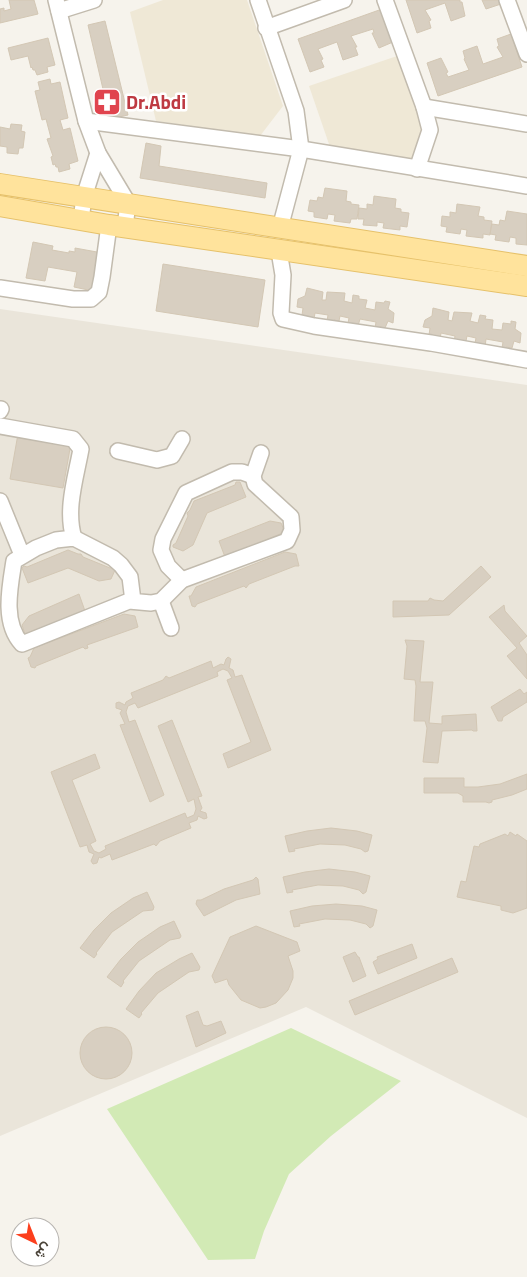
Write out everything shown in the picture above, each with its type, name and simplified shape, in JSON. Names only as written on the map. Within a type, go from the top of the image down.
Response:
[{"type":"main road","points":[[0,184],[527,266]]},
{"type":"main road","points":[[0,206],[288,252],[527,286]]},
{"type":"street","points":[[0,288],[74,299],[91,299],[98,292],[117,226],[128,203],[98,154],[86,121],[57,6],[94,0]]},
{"type":"street","points":[[258,0],[266,28],[296,111],[301,149],[280,228]]},
{"type":"street","points":[[266,28],[344,0]]},
{"type":"street","points":[[385,0],[424,107],[430,130],[417,169]]},
{"type":"street","points":[[507,0],[527,54]]},
{"type":"street","points":[[424,107],[527,124]]},
{"type":"street","points":[[86,121],[301,149],[527,186]]},
{"type":"street","points":[[81,220],[84,198],[98,154]]},
{"type":"street","points":[[288,252],[284,275],[282,318],[314,326],[527,360]]},
{"type":"street","points":[[0,426],[74,439],[81,449],[71,510],[71,528],[74,538]]},
{"type":"street","points":[[118,451],[157,460],[172,456],[182,439]]},
{"type":"street","points":[[132,601],[130,577],[121,565],[113,558],[74,538],[56,540],[22,555],[14,561],[8,599],[14,630],[22,644],[132,601],[151,603],[161,601],[182,580],[287,541],[292,530],[291,517],[255,484],[253,476],[261,453]]},
{"type":"street","points":[[182,580],[168,566],[161,550],[163,539],[186,493],[232,472],[242,472],[253,476]]},
{"type":"street","points":[[0,501],[22,555]]},
{"type":"street","points":[[161,601],[172,628]]},
{"type":"shaded area","points":[[163,0],[247,0],[283,106],[260,136],[156,121],[130,12]]},
{"type":"shaded area","points":[[397,56],[423,128],[413,161],[330,147],[309,86]]},
{"type":"shaded area","points":[[0,309],[527,385],[527,1118],[306,1007],[0,1136]]},
{"type":"green space","points":[[291,1028],[401,1081],[331,1136],[289,1174],[264,1231],[255,1259],[208,1260],[107,1109]]},
{"type":"building","points":[[9,0],[34,0],[38,14],[0,23],[0,9],[4,8],[4,11],[11,9]]},
{"type":"building","points":[[406,0],[460,0],[465,16],[451,21],[445,3],[425,10],[431,20],[429,21],[431,28],[417,33]]},
{"type":"building","points":[[482,0],[500,0],[501,4],[486,9]]},
{"type":"building","points":[[382,9],[393,42],[379,48],[372,33],[374,33],[373,29],[351,36],[357,47],[355,47],[358,55],[343,60],[337,42],[318,49],[323,59],[321,60],[324,67],[310,72],[298,39]]},
{"type":"building","points":[[105,21],[128,115],[110,119],[88,25]]},
{"type":"building","points":[[511,34],[522,67],[438,96],[427,63],[441,58],[448,72],[446,73],[448,77],[469,70],[463,51],[477,46],[483,64],[503,57],[497,47],[499,46],[497,39]]},
{"type":"building","points":[[48,38],[55,65],[47,67],[48,72],[37,75],[35,70],[31,68],[28,56],[11,60],[8,48]]},
{"type":"building","points":[[50,79],[51,84],[60,82],[68,118],[60,120],[63,130],[70,128],[78,161],[69,164],[70,169],[59,172],[58,167],[55,164],[53,165],[51,157],[53,156],[47,139],[51,138],[46,119],[42,120],[35,91],[40,90],[38,82]]},
{"type":"building","points":[[11,124],[22,125],[21,131],[25,132],[23,148],[19,148],[18,154],[7,153],[7,147],[0,146],[0,127],[10,129]]},
{"type":"building","points":[[146,143],[161,146],[159,166],[267,183],[265,198],[140,178]]},
{"type":"building","points":[[325,188],[347,191],[346,201],[359,205],[357,219],[351,219],[350,223],[334,221],[335,215],[328,214],[327,219],[314,217],[314,212],[308,211],[310,200],[317,201],[318,197],[323,198]]},
{"type":"building","points":[[374,196],[396,199],[395,208],[401,209],[401,212],[409,213],[407,227],[400,226],[400,230],[383,228],[384,223],[377,222],[377,226],[363,225],[364,219],[358,219],[359,208],[367,209],[367,204],[373,205]]},
{"type":"building","points":[[457,204],[480,207],[478,216],[484,217],[484,220],[492,221],[490,235],[483,234],[483,238],[466,236],[467,230],[461,229],[460,234],[446,232],[447,227],[441,226],[442,216],[450,217],[450,212],[456,213]]},
{"type":"building","points":[[507,211],[527,214],[527,245],[516,244],[516,238],[510,237],[509,242],[495,240],[496,235],[490,234],[492,224],[499,225],[500,220],[505,221]]},
{"type":"building","points":[[33,242],[53,246],[52,250],[69,253],[69,251],[75,252],[75,248],[97,252],[93,291],[74,287],[77,272],[48,267],[45,281],[26,278]]},
{"type":"building","points":[[163,264],[265,280],[258,327],[156,311]]},
{"type":"building","points":[[307,288],[323,292],[322,300],[326,300],[327,292],[345,293],[344,301],[352,303],[353,295],[359,296],[359,299],[367,300],[365,308],[375,310],[376,302],[390,302],[388,309],[394,313],[393,323],[388,321],[385,328],[380,327],[379,329],[375,328],[376,322],[360,319],[358,326],[348,323],[349,318],[340,316],[339,321],[334,320],[334,323],[327,321],[328,315],[315,313],[314,319],[307,318],[307,316],[302,315],[303,308],[297,307],[298,299],[305,296]]},
{"type":"building","points":[[433,308],[449,312],[448,320],[452,321],[454,312],[472,313],[470,321],[478,323],[480,315],[486,316],[485,319],[493,320],[492,329],[502,330],[503,323],[511,324],[511,321],[516,322],[515,329],[521,333],[520,343],[514,341],[512,348],[506,347],[506,349],[502,348],[503,342],[486,339],[485,347],[475,343],[476,338],[467,336],[466,341],[461,341],[460,343],[454,342],[455,336],[441,333],[440,339],[429,335],[430,328],[423,327],[425,320],[432,316]]},
{"type":"building","points":[[18,434],[71,443],[63,488],[10,479]]},
{"type":"building","points":[[236,482],[240,482],[246,497],[207,513],[193,545],[183,551],[173,547],[194,501],[235,485]]},
{"type":"building","points":[[270,521],[281,523],[285,532],[283,535],[280,534],[225,557],[219,541]]},
{"type":"building","points":[[68,550],[110,568],[114,567],[115,570],[111,579],[99,581],[68,568],[28,583],[22,568],[24,566],[27,567]]},
{"type":"building","points":[[285,552],[296,554],[299,566],[249,584],[246,588],[244,586],[197,604],[195,607],[192,606],[189,596],[191,596],[196,587]]},
{"type":"building","points":[[481,566],[491,577],[449,615],[393,617],[393,601],[428,601],[430,598],[443,601]]},
{"type":"building","points":[[79,594],[85,611],[30,632],[27,636],[25,634],[22,625],[29,616]]},
{"type":"building","points":[[504,605],[505,611],[527,636],[519,643],[527,655],[527,679],[507,656],[517,648],[489,617]]},
{"type":"building","points":[[124,614],[135,616],[138,627],[87,645],[88,648],[85,649],[83,647],[35,668],[31,667],[28,658],[34,648]]},
{"type":"building","points":[[405,640],[424,641],[420,682],[433,682],[429,723],[442,724],[442,716],[476,714],[477,731],[442,731],[438,763],[423,762],[427,728],[425,721],[414,721],[416,686],[415,680],[404,679],[407,646]]},
{"type":"building","points":[[228,657],[231,659],[229,668],[233,670],[235,677],[242,675],[271,750],[228,768],[223,754],[251,742],[227,680],[232,678],[228,671],[223,669],[217,672],[218,676],[138,708],[135,703],[128,706],[126,712],[129,722],[135,720],[164,795],[150,802],[120,725],[125,724],[120,713],[122,710],[116,708],[116,703],[119,702],[125,705],[126,702],[133,698],[131,693],[163,680],[166,676],[169,678],[211,661],[213,668],[221,664],[224,665]]},
{"type":"building","points":[[520,689],[524,694],[527,692],[527,702],[503,717],[502,721],[498,721],[491,707]]},
{"type":"building","points":[[172,720],[202,796],[198,797],[202,808],[200,811],[206,813],[207,818],[204,819],[198,816],[197,820],[189,823],[191,828],[160,841],[156,846],[154,844],[112,860],[110,854],[99,857],[97,863],[93,864],[91,861],[94,854],[89,852],[87,845],[80,847],[51,772],[95,754],[100,768],[72,780],[96,841],[90,844],[94,851],[99,853],[106,849],[105,846],[185,813],[187,818],[194,815],[196,809],[194,799],[188,802],[158,726]]},
{"type":"building","points":[[527,774],[527,789],[492,800],[489,803],[463,802],[463,796],[458,793],[424,793],[424,778],[464,778],[464,787],[478,787],[500,784]]},
{"type":"building","points":[[331,828],[372,835],[368,851],[365,852],[361,849],[345,845],[320,844],[294,849],[295,851],[289,852],[285,836]]},
{"type":"building","points":[[510,832],[516,836],[517,834],[527,841],[527,908],[513,913],[501,910],[501,906],[457,897],[461,881],[466,882],[474,846],[479,847],[480,844],[505,834],[508,836]]},
{"type":"building","points":[[329,869],[370,876],[366,892],[363,894],[359,890],[343,886],[318,885],[292,890],[293,892],[287,893],[283,877]]},
{"type":"building","points":[[256,877],[260,894],[236,900],[204,916],[196,904],[197,900],[253,880]]},
{"type":"building","points":[[147,892],[154,907],[153,910],[143,911],[112,932],[94,958],[80,948],[111,913],[133,898]]},
{"type":"building","points":[[336,904],[362,906],[377,910],[373,926],[370,928],[366,924],[350,920],[325,919],[299,924],[300,926],[294,927],[290,911],[312,906]]},
{"type":"building","points":[[174,921],[181,936],[180,938],[170,940],[139,961],[123,981],[121,987],[107,977],[138,942],[160,927]]},
{"type":"building","points":[[256,926],[297,942],[300,951],[288,956],[293,971],[293,978],[288,990],[276,1003],[260,1008],[241,1000],[229,985],[227,979],[215,983],[212,976],[230,937]]},
{"type":"building","points":[[412,944],[417,958],[378,974],[373,962],[378,959],[377,957]]},
{"type":"building","points":[[355,952],[359,957],[366,976],[353,982],[343,957]]},
{"type":"building","points":[[192,953],[200,967],[199,970],[189,972],[158,993],[139,1018],[126,1009],[139,991],[156,973]]},
{"type":"building","points":[[452,958],[458,972],[355,1015],[349,1001]]},
{"type":"building","points":[[198,1011],[203,1025],[207,1026],[221,1021],[226,1033],[196,1047],[186,1016]]},
{"type":"building","points":[[101,1027],[111,1027],[125,1034],[132,1048],[132,1058],[125,1072],[111,1079],[101,1079],[91,1075],[84,1068],[80,1058],[80,1048],[84,1038],[91,1031]]},
{"type":"place","name":"Dr.Abdi","points":[[107,102]]}]
